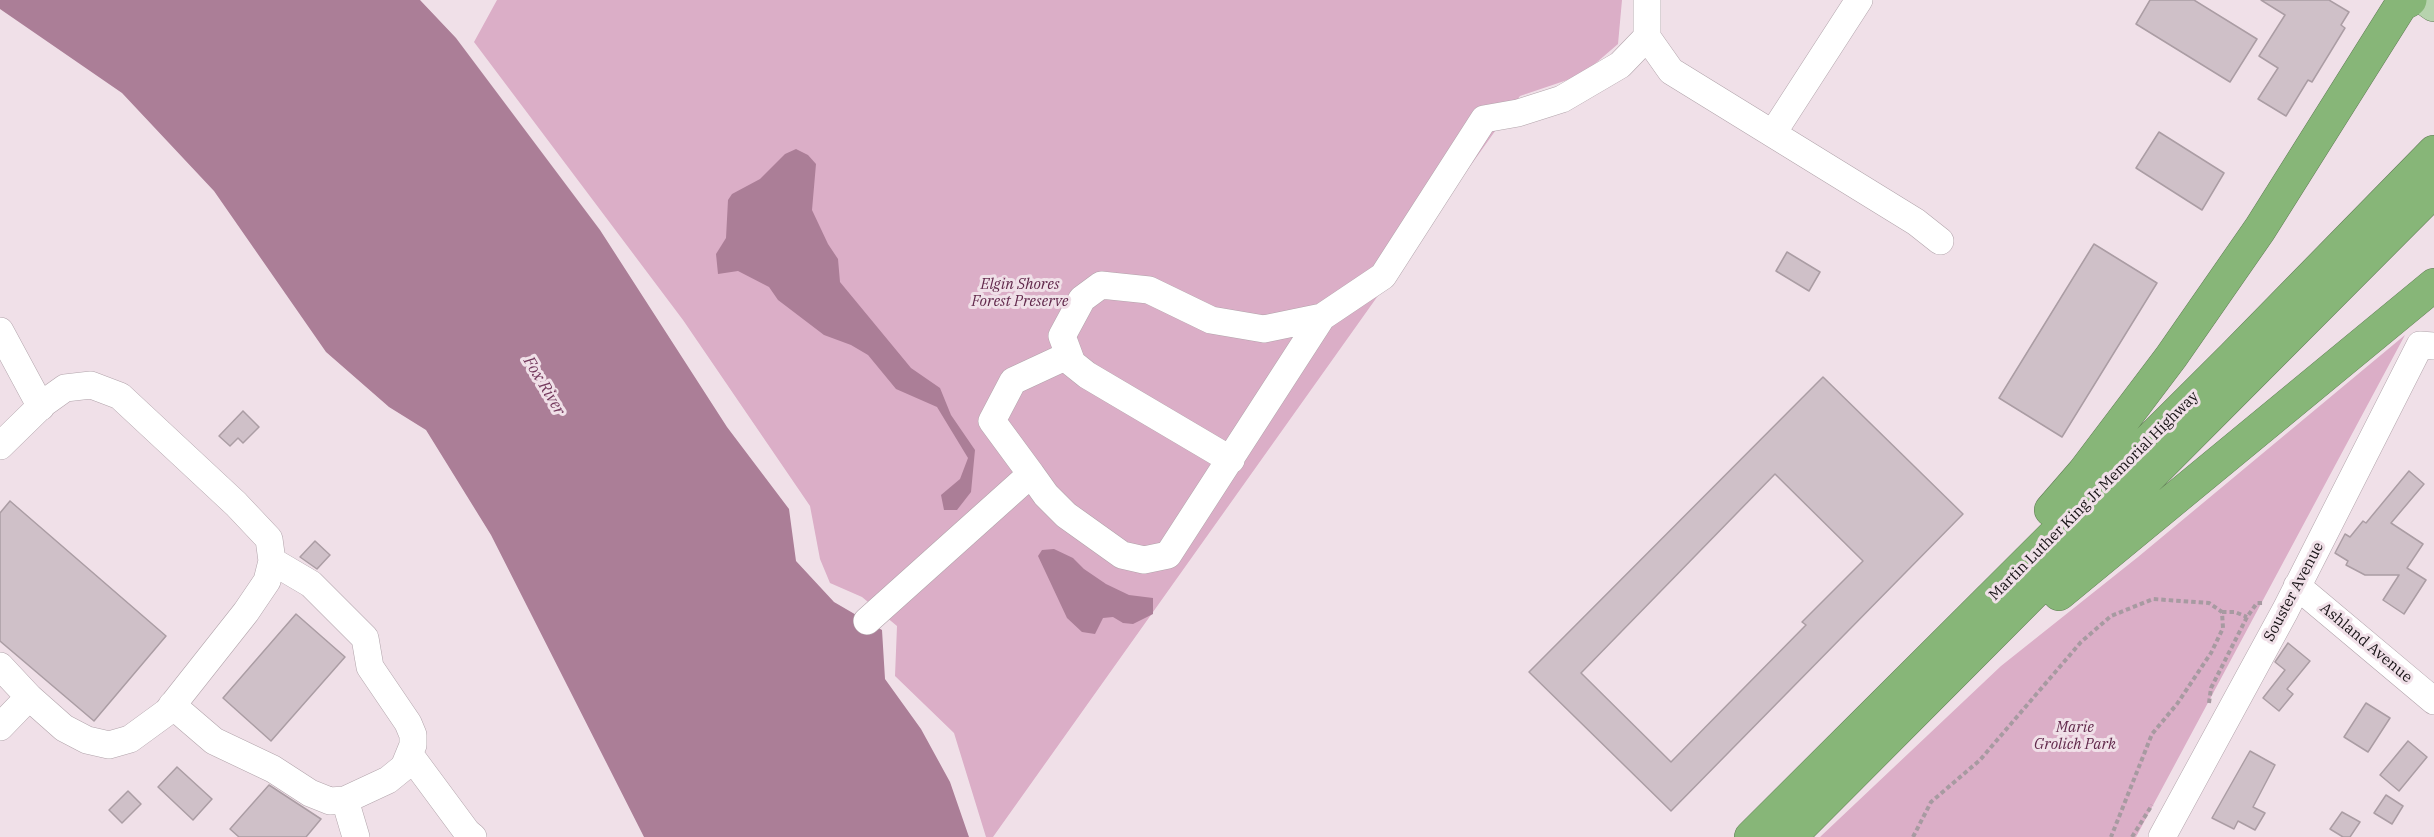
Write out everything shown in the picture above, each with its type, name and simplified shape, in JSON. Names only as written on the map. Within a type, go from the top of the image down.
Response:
[{"type":"highway","points":[[1856,732],[2084,472],[2106,443],[2171,357],[2260,229],[2402,5],[2410,0]]},
{"type":"highway","name":"Martin Luther King Jr Memorial Highway","points":[[1751,837],[2434,152]]},
{"type":"highway","name":"Martin Luther King Jr Memorial Highway","points":[[1790,837],[2434,190]]},
{"type":"highway","points":[[1901,726],[2434,285]]},
{"type":"main road","points":[[2427,0],[2434,5]]},
{"type":"street","points":[[1647,0],[1647,38],[1671,71],[1916,222],[1940,241]]},
{"type":"street","points":[[1773,133],[1859,0]]},
{"type":"street","points":[[1231,460],[1087,375],[1072,363],[1062,336],[1082,299],[1101,285],[1149,290],[1211,320],[1264,329],[1322,317],[1383,276],[1484,120],[1518,113],[1562,99],[1620,65],[1647,38]]},
{"type":"street","points":[[1069,355],[1013,381],[992,421],[1046,495],[1066,515],[1122,555],[1144,560],[1168,555],[1322,317]]},
{"type":"street","points":[[0,331],[41,407]]},
{"type":"street","name":"Souster Avenue","points":[[2162,837],[2427,345]]},
{"type":"street","points":[[0,446],[41,407],[65,388],[91,385],[120,396],[237,504],[268,539],[272,561],[267,581],[172,705],[130,739],[109,745],[87,740],[64,728],[29,697],[0,666]]},
{"type":"street","points":[[867,621],[1031,474]]},
{"type":"street","points":[[172,705],[214,741],[273,769],[310,793],[330,801],[345,800],[388,780],[404,767],[410,754],[413,735],[408,723],[370,668],[365,638],[311,584],[272,561]]},
{"type":"street","name":"Ashland Avenue","points":[[2297,586],[2434,700]]},
{"type":"street","points":[[0,727],[29,697]]},
{"type":"street","points":[[410,754],[473,837]]},
{"type":"street","points":[[345,800],[356,837]]},
{"type":"path","points":[[1913,837],[1931,802],[1980,760],[2081,642],[2111,616],[2153,599],[2209,603],[2222,612],[2235,612],[2247,617]]},
{"type":"path","points":[[2111,837],[2152,734],[2177,704],[2211,653],[2223,628],[2222,612]]},
{"type":"green space","name":"Elgin Shores Forest Preserve","points":[[497,0],[1622,0],[1618,44],[1582,75],[1520,96],[993,837],[986,837],[954,733],[895,676],[897,626],[862,597],[830,583],[820,559],[810,506],[683,320],[474,42]]},
{"type":"green space","name":"Marie Grolich Park","points":[[2405,335],[2136,837],[1820,837],[2001,666],[2138,557]]},
{"type":"water","name":"Fox River","points":[[0,0],[420,0],[456,38],[600,230],[727,427],[789,509],[796,561],[834,602],[882,630],[885,679],[921,729],[950,782],[969,837],[644,837],[491,535],[426,430],[389,407],[326,352],[214,191],[122,93],[0,9]]},
{"type":"water","points":[[796,149],[808,155],[816,164],[812,210],[828,244],[838,259],[840,282],[911,368],[940,388],[951,415],[975,450],[971,492],[957,510],[944,510],[941,495],[960,479],[968,458],[937,407],[896,389],[868,355],[851,345],[824,335],[778,300],[769,287],[738,271],[718,274],[716,254],[726,238],[728,200],[732,194],[760,179],[785,154]]},
{"type":"water","points":[[1054,549],[1073,558],[1084,569],[1106,584],[1129,595],[1153,598],[1153,614],[1133,624],[1123,623],[1113,617],[1103,618],[1095,634],[1082,632],[1067,618],[1038,556],[1042,550]]},
{"type":"building","points":[[2150,0],[2194,0],[2257,39],[2230,82],[2136,24]]},
{"type":"building","points":[[2261,0],[2329,0],[2349,12],[2341,25],[2345,28],[2312,82],[2308,80],[2286,116],[2258,99],[2278,68],[2259,56],[2285,15]]},
{"type":"building","points":[[2159,132],[2224,173],[2202,210],[2136,168]]},
{"type":"building","points":[[2094,244],[2157,283],[2062,437],[1999,398]]},
{"type":"building","points":[[1787,252],[1820,272],[1809,291],[1776,271]]},
{"type":"building","points":[[1823,377],[1963,514],[1671,811],[1529,672]],"holes":[[[1775,474],[1863,561],[1802,622],[1806,625],[1671,762],[1581,673]]]},
{"type":"building","points":[[243,411],[259,427],[243,443],[238,438],[230,446],[219,436]]},
{"type":"building","points":[[2409,471],[2424,484],[2391,523],[2423,544],[2407,568],[2426,580],[2404,614],[2383,600],[2399,575],[2365,575],[2346,565],[2348,561],[2335,553],[2345,534],[2350,537],[2363,521],[2366,523]]},
{"type":"building","points":[[10,501],[166,636],[94,721],[0,641],[0,513]]},
{"type":"building","points":[[315,541],[330,555],[317,569],[300,557]]},
{"type":"building","points":[[296,614],[345,657],[271,741],[223,698]]},
{"type":"building","points":[[2288,643],[2310,661],[2287,689],[2293,694],[2279,711],[2263,698],[2285,670],[2275,662]]},
{"type":"building","points":[[2366,703],[2390,718],[2368,752],[2344,737]]},
{"type":"building","points":[[2408,741],[2427,757],[2399,791],[2380,775]]},
{"type":"building","points":[[2250,751],[2275,765],[2253,807],[2265,813],[2255,830],[2238,821],[2234,829],[2212,818]]},
{"type":"building","points":[[177,767],[212,799],[193,820],[158,787]]},
{"type":"building","points":[[269,785],[321,819],[306,837],[239,837],[230,829]]},
{"type":"building","points":[[128,791],[141,804],[122,823],[109,810]]},
{"type":"building","points":[[2386,795],[2403,806],[2392,824],[2374,813]]},
{"type":"building","points":[[2342,812],[2360,822],[2350,837],[2343,837],[2330,829]]}]
